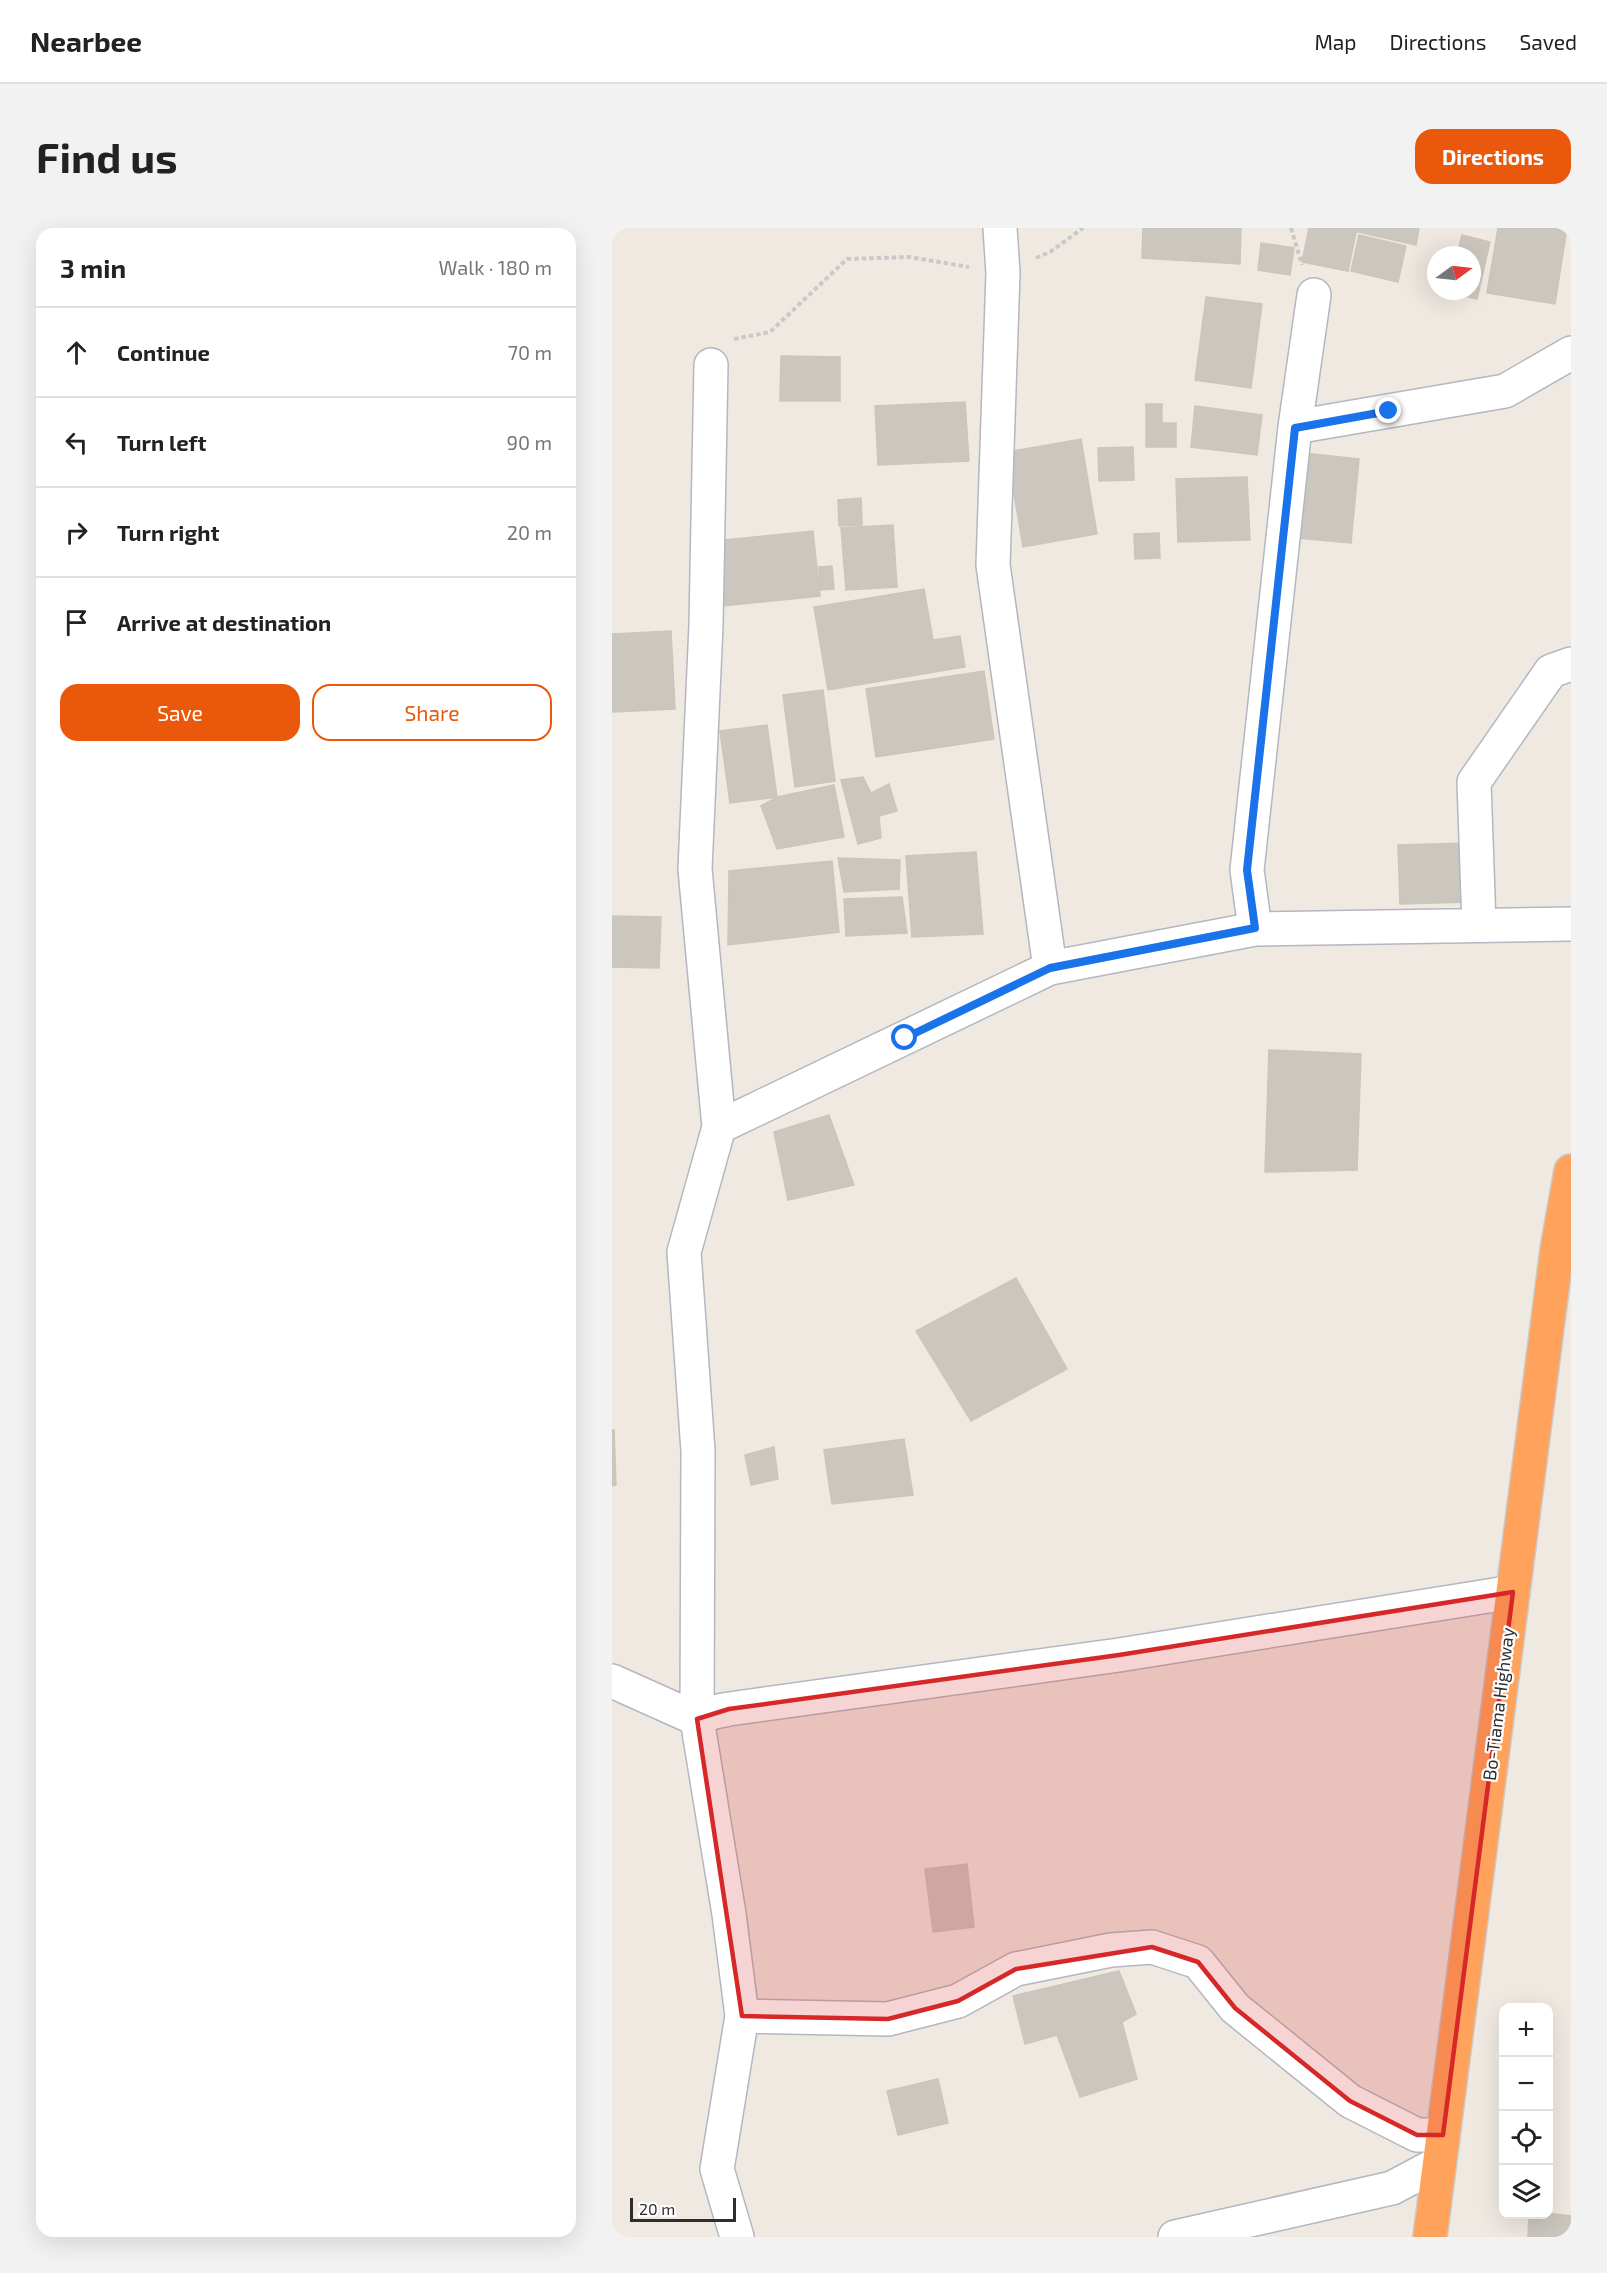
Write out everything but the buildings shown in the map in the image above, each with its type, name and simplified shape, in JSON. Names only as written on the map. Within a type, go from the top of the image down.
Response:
[{"type":"highway","name":"Bo-Tiama Highway","points":[[1430,2237],[1513,1592],[1564,1253],[1571,1171]]},
{"type":"street","points":[[1000,228],[1003,273],[993,565],[1050,968]]},
{"type":"street","points":[[1255,928],[1247,870],[1295,428],[1314,295]]},
{"type":"street","points":[[1295,428],[1506,391],[1571,353]]},
{"type":"street","points":[[711,365],[706,625],[694,869],[719,1127],[684,1252],[698,1451],[697,1719],[729,1914],[742,2016],[717,2169],[737,2237]]},
{"type":"street","points":[[1479,926],[1474,782],[1551,671],[1571,664]]},
{"type":"street","points":[[719,1127],[1050,968],[1255,928],[1571,924]]},
{"type":"street","points":[[612,1681],[697,1719],[729,1709],[1119,1655],[1513,1592]]},
{"type":"street","points":[[742,2016],[888,2019],[958,2001],[1016,1969],[1111,1950],[1152,1947],[1198,1962],[1235,2008],[1350,2101],[1441,2149],[1392,2188],[1175,2237]]},
{"type":"path","points":[[711,365],[719,342],[770,332],[847,259],[909,257],[1003,273],[1050,252],[1083,228]]},
{"type":"highlighted area","points":[[1513,1592],[1443,2135],[1417,2135],[1350,2101],[1235,2008],[1198,1962],[1152,1947],[1016,1969],[958,2001],[888,2019],[742,2016],[697,1719],[729,1709],[1119,1655]]},
{"type":"route","points":[[905,1038],[1050,968],[1255,928],[1247,870],[1295,428],[1389,411]]}]
